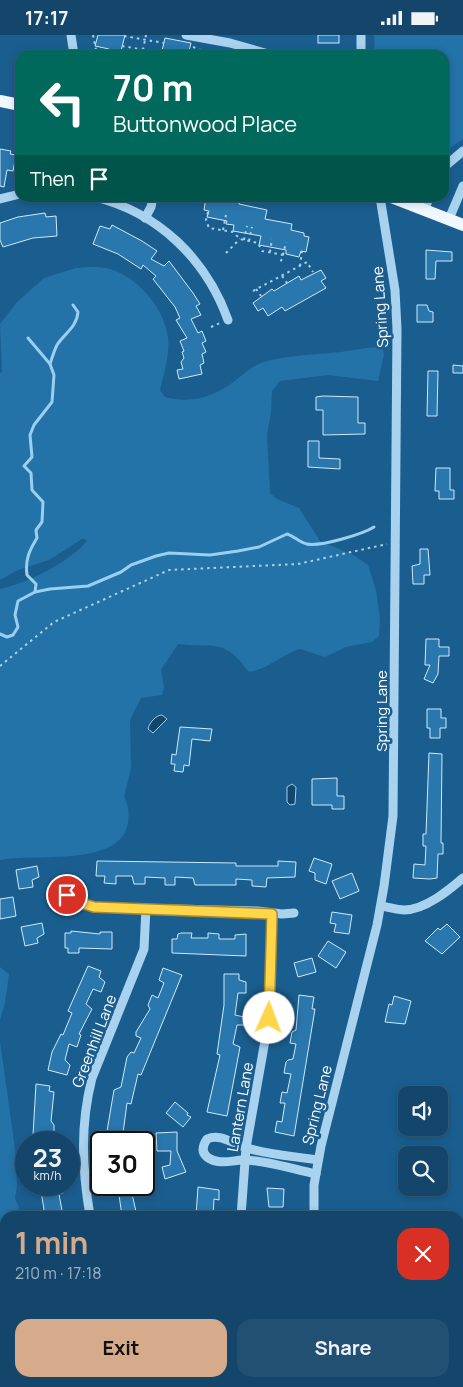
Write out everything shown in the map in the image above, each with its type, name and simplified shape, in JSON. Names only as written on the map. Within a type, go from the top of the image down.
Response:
[{"type":"main road","points":[[0,101],[15,104]]},
{"type":"main road","points":[[427,204],[448,219],[463,225]]},
{"type":"street","points":[[70,35],[73,50]]},
{"type":"street","points":[[186,35],[230,43],[254,50]]},
{"type":"street","points":[[361,35],[362,50]]},
{"type":"street","points":[[449,163],[463,151]]},
{"type":"street","points":[[448,219],[463,186]]},
{"type":"street","points":[[0,199],[15,195]]},
{"type":"street","points":[[110,202],[145,218],[168,233],[196,261],[214,286],[228,320]]},
{"type":"street","points":[[145,218],[152,202]]},
{"type":"street","name":"Spring Lane","points":[[314,1211],[318,1161],[381,906],[394,793],[394,543],[397,310],[381,202]]},
{"type":"street","points":[[381,906],[404,910],[417,908],[442,894],[463,878]]},
{"type":"street","points":[[67,895],[75,901],[94,907],[272,914],[294,913]]},
{"type":"street","name":"Greenhill Lane","points":[[89,1211],[82,1148],[87,1095],[92,1077],[144,949],[146,908]]},
{"type":"street","name":"Lantern Lane","points":[[241,1211],[246,1148],[269,1018],[272,914]]},
{"type":"street","points":[[316,1174],[245,1160],[230,1163],[212,1159],[206,1155],[203,1146],[207,1139],[214,1137],[228,1139],[246,1148],[318,1161]]},
{"type":"path","points":[[93,35],[96,50]]},
{"type":"path","points":[[122,46],[143,50],[146,35]]},
{"type":"path","points":[[124,36],[164,43]]},
{"type":"path","points":[[190,45],[199,50]]},
{"type":"path","points":[[208,212],[206,220],[209,228],[234,232],[242,240],[258,243],[262,251],[283,255]]},
{"type":"path","points":[[223,230],[226,215]]},
{"type":"path","points":[[226,253],[242,240],[246,226]]},
{"type":"path","points":[[249,241],[252,227]]},
{"type":"path","points":[[270,252],[272,239]]},
{"type":"path","points":[[280,264],[286,242]]},
{"type":"path","points":[[300,266],[302,251]]},
{"type":"path","points":[[261,296],[255,290],[307,262],[313,272]]},
{"type":"path","points":[[282,276],[287,283]]},
{"type":"path","points":[[0,666],[54,622],[169,570],[298,564],[394,543]]},
{"type":"shaded area","points":[[374,35],[463,35],[463,139],[449,149],[449,50],[375,50]]},
{"type":"shaded area","points":[[102,267],[120,273],[140,286],[155,305],[166,326],[168,337],[165,371],[160,390],[165,397],[184,400],[211,395],[228,386],[261,363],[277,359],[382,347],[384,355],[378,381],[328,375],[280,381],[272,391],[267,435],[270,493],[277,499],[299,508],[320,541],[353,555],[368,565],[376,590],[380,619],[379,636],[372,642],[346,647],[325,657],[300,649],[253,671],[248,671],[232,653],[225,649],[178,644],[161,670],[164,687],[162,695],[141,698],[130,720],[131,768],[124,797],[128,807],[128,823],[122,837],[110,847],[93,853],[0,860],[0,589],[23,582],[47,571],[69,557],[87,541],[82,539],[49,560],[18,570],[0,580],[0,373],[2,372],[0,324],[17,302],[44,278],[76,268]]},
{"type":"shaded area","points":[[162,715],[167,719],[153,733],[148,729],[150,724],[155,718]]},
{"type":"shaded area","points":[[292,784],[296,787],[295,804],[290,805],[287,802],[287,787]]},
{"type":"shaded area","points":[[0,967],[9,974],[5,1003],[0,1020]]},
{"type":"shaded area","points":[[0,1041],[15,1149],[15,1198],[20,1211],[0,1211]]},
{"type":"building","points":[[98,35],[125,35],[121,50],[109,50],[95,46]]},
{"type":"building","points":[[318,35],[339,35],[339,43],[318,43]]},
{"type":"building","points":[[165,38],[191,43],[189,50],[162,50]]},
{"type":"building","points":[[0,149],[11,151],[10,154],[15,155],[15,160],[13,171],[7,170],[4,187],[0,186]]},
{"type":"building","points":[[205,202],[239,202],[239,204],[267,210],[265,219],[292,224],[291,230],[304,233],[304,236],[309,237],[306,252],[301,251],[299,257],[286,254],[286,250],[259,245],[261,236],[233,231],[234,225],[226,224],[227,221],[207,217],[209,211],[204,210]]},
{"type":"building","points":[[45,213],[46,217],[56,216],[57,236],[33,238],[3,247],[0,240],[0,223],[18,217]]},
{"type":"building","points":[[112,225],[157,251],[151,259],[164,266],[169,261],[200,304],[196,306],[201,315],[191,319],[198,333],[202,331],[206,341],[202,343],[206,352],[202,354],[204,363],[200,365],[202,374],[179,379],[177,370],[183,369],[181,362],[184,358],[182,352],[184,351],[180,341],[187,338],[176,320],[180,318],[175,307],[153,279],[156,276],[143,265],[141,269],[118,254],[93,244],[100,226],[110,229]]},
{"type":"building","points":[[426,250],[452,252],[452,261],[436,261],[435,279],[426,279]]},
{"type":"building","points":[[321,270],[326,278],[321,281],[326,288],[285,311],[282,307],[268,316],[263,308],[258,311],[253,303],[272,289],[274,291],[299,276],[301,280]]},
{"type":"building","points":[[417,305],[427,305],[429,311],[433,312],[433,322],[417,322]]},
{"type":"building","points":[[453,365],[463,366],[463,373],[453,373]]},
{"type":"building","points":[[428,371],[438,371],[437,416],[427,416]]},
{"type":"building","points":[[316,397],[358,397],[358,423],[365,423],[365,434],[323,435],[323,410],[316,410]]},
{"type":"building","points":[[308,441],[319,441],[319,458],[340,459],[340,469],[308,467]]},
{"type":"building","points":[[436,468],[450,468],[450,490],[454,490],[454,499],[439,499],[439,491],[435,491]]},
{"type":"building","points":[[420,549],[428,549],[430,575],[424,575],[424,584],[413,584],[412,566],[420,564]]},
{"type":"building","points":[[426,639],[439,639],[439,647],[449,647],[449,656],[439,656],[438,674],[433,683],[424,679],[430,665],[425,665]]},
{"type":"building","points":[[427,709],[441,709],[441,718],[446,718],[446,728],[440,728],[440,738],[430,738],[430,728],[427,728]]},
{"type":"building","points":[[180,727],[212,729],[210,741],[192,739],[189,766],[184,765],[183,772],[174,771],[175,764],[171,764],[172,754],[176,755]]},
{"type":"building","points":[[429,753],[442,754],[441,843],[443,843],[443,854],[438,854],[437,878],[413,878],[414,864],[425,865],[426,846],[423,846],[423,834],[426,834]]},
{"type":"building","points":[[337,778],[337,796],[344,796],[344,809],[332,809],[332,805],[312,805],[312,779]]},
{"type":"building","points":[[314,858],[332,864],[326,884],[315,880],[315,873],[309,871]]},
{"type":"building","points":[[97,861],[236,863],[236,866],[278,866],[278,861],[296,862],[295,877],[267,878],[266,887],[252,886],[252,880],[236,879],[236,885],[195,885],[193,878],[175,877],[175,885],[165,885],[165,878],[145,877],[145,884],[134,884],[132,876],[116,876],[116,884],[104,883],[105,876],[96,876]]},
{"type":"building","points":[[37,866],[39,877],[32,880],[33,887],[19,889],[16,870]]},
{"type":"building","points":[[352,873],[359,891],[340,899],[332,881]]},
{"type":"building","points":[[13,897],[16,916],[0,919],[0,899]]},
{"type":"building","points":[[332,912],[352,915],[349,934],[334,932],[336,924],[330,923]]},
{"type":"building","points":[[42,923],[44,934],[37,938],[38,943],[25,946],[21,927]]},
{"type":"building","points":[[447,924],[460,937],[442,954],[425,941],[438,928],[440,930]]},
{"type":"building","points":[[71,931],[100,934],[100,932],[112,932],[112,949],[79,948],[79,953],[68,953],[68,948],[65,948],[65,933],[71,933]]},
{"type":"building","points":[[192,933],[191,938],[208,938],[208,933],[219,934],[219,939],[235,939],[235,935],[246,934],[246,956],[172,953],[172,939],[177,939],[178,934]]},
{"type":"building","points":[[328,941],[346,952],[336,968],[318,956]]},
{"type":"building","points":[[312,958],[316,972],[298,977],[294,963]]},
{"type":"building","points":[[88,966],[101,971],[99,977],[105,982],[101,992],[93,989],[86,1004],[92,1009],[79,1034],[81,1035],[77,1047],[69,1044],[65,1060],[70,1065],[67,1075],[48,1070],[52,1052],[61,1034],[63,1035],[72,1013],[68,1011]]},
{"type":"building","points":[[163,968],[182,975],[141,1075],[138,1074],[131,1104],[127,1103],[123,1131],[107,1131],[114,1090],[121,1087],[127,1057],[131,1052],[134,1053],[141,1038],[136,1036],[136,1032],[150,1009],[148,1005],[152,995],[158,998],[164,983],[159,980]]},
{"type":"building","points":[[224,974],[239,974],[239,980],[246,982],[246,993],[238,993],[235,1015],[244,1017],[244,1025],[237,1025],[233,1044],[240,1047],[227,1116],[207,1112],[220,1055],[217,1054],[224,1005]]},
{"type":"building","points":[[299,995],[314,997],[312,1009],[315,1009],[294,1136],[275,1132],[277,1121],[282,1122],[285,1103],[280,1103],[282,1092],[287,1093],[291,1074],[284,1073],[286,1062],[293,1059],[296,1044],[290,1043],[292,1032],[296,1030]]},
{"type":"building","points":[[394,996],[411,1001],[405,1024],[385,1022],[389,1004],[392,1005]]},
{"type":"building","points":[[36,1084],[50,1086],[49,1091],[54,1092],[51,1121],[54,1125],[54,1131],[33,1131]]},
{"type":"building","points":[[175,1102],[191,1117],[183,1127],[166,1113]]},
{"type":"building","points":[[177,1132],[177,1151],[186,1172],[165,1179],[162,1167],[170,1165],[171,1151],[157,1151],[156,1133]]},
{"type":"building","points":[[198,1187],[219,1190],[219,1200],[214,1199],[213,1211],[196,1211]]},
{"type":"building","points":[[267,1188],[284,1189],[283,1207],[269,1207]]},
{"type":"building","points":[[42,1196],[59,1196],[62,1211],[44,1211]]},
{"type":"building","points":[[119,1196],[132,1196],[136,1211],[121,1211]]},
{"type":"waterway","points":[[0,634],[7,637],[13,635],[18,627],[15,615],[18,601],[35,592],[36,584],[27,575],[27,560],[37,538],[36,530],[42,522],[43,502],[32,490],[31,473],[24,466],[32,457],[30,435],[34,425],[52,402],[54,375],[50,364],[57,345],[70,330],[77,317],[78,312],[73,305]]},
{"type":"waterway","points":[[28,338],[50,364]]},
{"type":"waterway","points":[[35,592],[88,586],[121,572],[131,565],[169,553],[210,555],[238,551],[259,547],[287,534],[304,543],[321,544],[351,536],[374,527]]},
{"type":"route","points":[[67,895],[75,901],[94,907],[258,911],[272,914],[270,922],[269,1018]]}]
